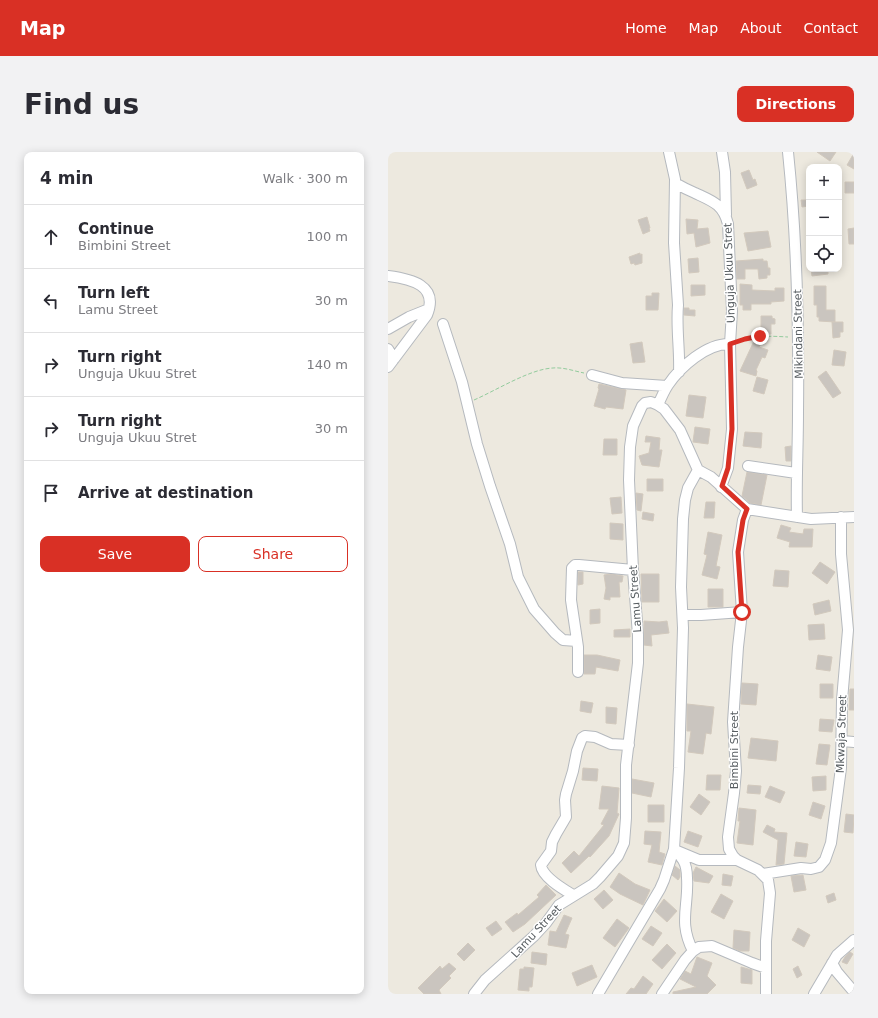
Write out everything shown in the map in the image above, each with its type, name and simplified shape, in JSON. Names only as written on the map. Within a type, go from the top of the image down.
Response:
[{"type":"street","points":[[669,152],[675,183],[673,225],[678,305],[677,334],[680,345],[679,372]]},
{"type":"street","points":[[722,152],[725,172],[726,215]]},
{"type":"street","name":"Mikindani Street","points":[[788,152],[797,265],[797,517]]},
{"type":"street","name":"Unguja Ukuu Stret","points":[[675,183],[718,205],[726,215],[730,239],[732,311],[730,344],[732,429],[728,468],[722,486]]},
{"type":"street","points":[[388,276],[413,282],[426,288],[430,296],[429,310],[391,363]]},
{"type":"street","points":[[388,329],[409,317],[429,310]]},
{"type":"street","points":[[443,324],[462,382],[466,403],[490,486],[510,544],[518,577],[534,609],[555,633],[564,640],[577,641]]},
{"type":"street","points":[[730,344],[716,346],[698,356],[679,372],[667,386],[658,405],[664,409],[680,430],[698,470],[711,477],[747,509],[811,519],[854,516]]},
{"type":"street","points":[[388,349],[391,363]]},
{"type":"street","points":[[592,375],[622,383],[667,386]]},
{"type":"street","name":"Lamu Street","points":[[474,994],[485,980],[534,936],[559,905],[593,884],[606,871],[622,850],[624,844],[626,818],[626,765],[638,663],[638,635],[633,570],[629,480],[630,447],[633,426],[645,403],[651,402],[658,405]]},
{"type":"street","points":[[748,466],[796,473]]},
{"type":"street","points":[[598,994],[660,889],[676,850],[683,615],[683,519],[688,488],[698,470]]},
{"type":"street","name":"Bimbini Street","points":[[737,860],[729,849],[728,837],[736,770],[733,716],[742,612],[738,552],[743,520],[747,509]]},
{"type":"street","name":"Mkwaja Street","points":[[763,874],[801,868],[811,869],[819,867],[825,860],[831,843],[841,768],[842,700],[848,630],[841,554],[840,517]]},
{"type":"street","points":[[578,672],[577,641],[571,600],[571,573],[573,566],[592,566],[633,570]]},
{"type":"street","points":[[683,615],[742,612]]},
{"type":"street","points":[[573,895],[560,888],[544,873],[541,865],[551,851],[552,842],[566,817],[565,800],[579,742],[585,736],[590,736],[611,744],[629,745]]},
{"type":"street","points":[[842,741],[854,742]]},
{"type":"street","points":[[676,850],[699,860],[737,860],[758,870],[768,880],[770,893],[766,941],[766,994]]},
{"type":"street","points":[[676,850],[686,868],[687,880],[684,928],[688,941],[693,950]]},
{"type":"street","points":[[814,994],[837,955],[854,940]]},
{"type":"street","points":[[662,994],[672,977],[693,950],[699,947],[712,946],[766,968]]},
{"type":"street","points":[[832,963],[837,972],[854,992]]},
{"type":"path","points":[[730,344],[756,337],[798,338]]},
{"type":"path","points":[[466,403],[536,372],[553,368],[566,369],[592,375]]},
{"type":"building","points":[[817,152],[836,152],[830,161]]},
{"type":"building","points":[[854,153],[854,169],[847,165]]},
{"type":"building","points":[[749,170],[757,185],[747,189],[741,173]]},
{"type":"building","points":[[845,182],[854,182],[854,193],[845,193]]},
{"type":"building","points":[[801,200],[806,200],[806,206],[802,207]]},
{"type":"building","points":[[647,217],[650,231],[643,234],[638,220]]},
{"type":"building","points":[[686,219],[698,220],[697,229],[708,228],[710,243],[696,247],[694,233],[687,234]]},
{"type":"building","points":[[854,228],[854,244],[849,244],[848,229]]},
{"type":"building","points":[[768,231],[771,247],[748,251],[744,233]]},
{"type":"building","points":[[640,253],[640,255],[642,254],[642,263],[635,265],[634,263],[631,264],[629,257]]},
{"type":"building","points":[[698,258],[699,272],[689,273],[688,259]]},
{"type":"building","points":[[763,259],[763,261],[767,261],[768,268],[770,268],[770,275],[767,275],[767,278],[759,279],[758,269],[745,269],[745,279],[737,279],[736,261]]},
{"type":"building","points":[[811,272],[828,272],[828,274],[812,276]]},
{"type":"building","points":[[740,284],[752,285],[752,290],[775,291],[775,288],[784,288],[784,301],[771,302],[771,304],[751,304],[751,310],[743,310],[743,305],[740,305]]},
{"type":"building","points":[[691,285],[705,285],[705,295],[691,296]]},
{"type":"building","points":[[814,286],[826,286],[826,310],[835,310],[835,322],[819,321],[819,317],[817,317],[817,305],[814,305]]},
{"type":"building","points":[[652,293],[659,293],[658,310],[646,310],[646,296],[652,296]]},
{"type":"building","points":[[684,308],[695,310],[695,316],[684,315]]},
{"type":"building","points":[[761,316],[772,316],[772,318],[775,319],[775,324],[771,324],[771,334],[761,334]]},
{"type":"building","points":[[832,322],[843,322],[843,332],[840,332],[840,337],[833,338]]},
{"type":"building","points":[[754,341],[761,343],[759,347],[768,350],[765,358],[762,357],[756,370],[756,376],[740,371]]},
{"type":"building","points":[[642,342],[645,362],[633,363],[630,344]]},
{"type":"building","points":[[834,350],[846,352],[844,366],[832,365]]},
{"type":"building","points":[[826,371],[841,393],[833,398],[818,377]]},
{"type":"building","points":[[757,377],[768,380],[764,394],[753,391]]},
{"type":"building","points":[[599,384],[626,390],[623,409],[606,407],[605,409],[594,406]]},
{"type":"building","points":[[689,395],[706,397],[703,418],[686,416]]},
{"type":"building","points":[[695,427],[710,429],[708,444],[693,442]]},
{"type":"building","points":[[745,432],[762,433],[761,448],[743,446]]},
{"type":"building","points":[[646,436],[660,438],[659,450],[662,450],[659,467],[642,465],[639,456],[649,453],[651,442],[645,442]]},
{"type":"building","points":[[604,439],[617,439],[617,455],[603,455]]},
{"type":"building","points":[[791,446],[791,461],[786,461],[785,447]]},
{"type":"building","points":[[747,472],[767,475],[761,505],[750,503],[742,496]]},
{"type":"building","points":[[647,479],[663,479],[663,491],[647,491]]},
{"type":"building","points":[[636,493],[643,494],[641,511],[637,510]]},
{"type":"building","points":[[621,497],[622,513],[612,514],[610,498]]},
{"type":"building","points":[[706,502],[715,502],[714,518],[704,518]]},
{"type":"building","points":[[643,512],[654,514],[653,521],[642,519]]},
{"type":"building","points":[[610,523],[623,524],[623,540],[610,539]]},
{"type":"building","points":[[781,525],[791,528],[789,532],[803,534],[804,529],[813,529],[812,547],[789,547],[790,542],[777,538]]},
{"type":"building","points":[[708,532],[722,535],[716,566],[720,567],[717,579],[702,575],[707,555],[704,554]]},
{"type":"building","points":[[820,562],[835,572],[827,584],[812,573]]},
{"type":"building","points":[[775,570],[789,571],[788,587],[773,586]]},
{"type":"building","points":[[578,572],[583,572],[583,584],[578,585]]},
{"type":"building","points":[[611,574],[623,576],[622,582],[619,582],[620,597],[610,597],[610,600],[604,599],[606,588],[604,575]]},
{"type":"building","points":[[641,574],[659,574],[659,602],[642,602]]},
{"type":"building","points":[[708,589],[723,589],[723,607],[708,607]]},
{"type":"building","points":[[829,600],[831,611],[815,615],[813,604]]},
{"type":"building","points":[[600,609],[600,623],[590,624],[590,610]]},
{"type":"building","points":[[644,621],[667,621],[669,633],[651,635],[652,646],[644,645]]},
{"type":"building","points":[[824,624],[825,639],[809,640],[808,625]]},
{"type":"building","points":[[630,629],[630,637],[614,637],[614,630]]},
{"type":"building","points":[[584,655],[597,655],[620,660],[618,671],[596,667],[595,674],[584,674]]},
{"type":"building","points":[[818,655],[832,657],[830,671],[816,669]]},
{"type":"building","points":[[742,683],[758,684],[756,705],[741,704]]},
{"type":"building","points":[[820,684],[833,684],[833,698],[820,698]]},
{"type":"building","points":[[850,689],[854,689],[854,710],[849,710]]},
{"type":"building","points":[[581,701],[593,703],[591,713],[580,711]]},
{"type":"building","points":[[687,704],[714,707],[711,734],[706,733],[703,754],[688,752],[691,731],[687,731]]},
{"type":"building","points":[[606,707],[617,708],[616,724],[606,723]]},
{"type":"building","points":[[820,719],[834,720],[832,732],[819,731]]},
{"type":"building","points":[[751,738],[778,741],[776,761],[748,758]]},
{"type":"building","points":[[819,744],[830,745],[827,765],[816,764]]},
{"type":"building","points":[[583,768],[598,769],[597,781],[582,780]]},
{"type":"building","points":[[707,775],[721,775],[720,790],[706,790]]},
{"type":"building","points":[[826,776],[826,790],[813,791],[812,777]]},
{"type":"building","points":[[632,779],[654,783],[651,797],[632,793]]},
{"type":"building","points":[[748,785],[761,786],[760,794],[747,793]]},
{"type":"building","points":[[602,786],[619,788],[617,813],[619,814],[609,836],[590,857],[589,856],[571,873],[562,863],[574,851],[579,856],[604,825],[601,824],[609,809],[599,809]]},
{"type":"building","points":[[770,786],[785,792],[780,803],[765,797]]},
{"type":"building","points":[[699,794],[710,802],[701,815],[690,807]]},
{"type":"building","points":[[813,802],[825,806],[821,819],[809,815]]},
{"type":"building","points":[[648,805],[664,805],[664,822],[648,822]]},
{"type":"building","points":[[739,808],[756,810],[753,845],[737,843],[740,821],[738,821]]},
{"type":"building","points":[[846,814],[854,815],[853,833],[844,832]]},
{"type":"building","points":[[767,825],[775,829],[774,832],[787,833],[784,864],[776,865],[778,840],[763,832]]},
{"type":"building","points":[[645,831],[661,832],[659,852],[665,854],[662,865],[648,862],[652,845],[644,844]]},
{"type":"building","points":[[688,831],[702,836],[698,847],[684,842]]},
{"type":"building","points":[[796,842],[808,844],[806,857],[794,856]]},
{"type":"building","points":[[675,866],[680,870],[680,877],[678,880],[672,875]]},
{"type":"building","points":[[696,867],[713,876],[709,883],[694,881],[693,873]]},
{"type":"building","points":[[619,873],[635,884],[650,890],[643,905],[620,894],[610,887]]},
{"type":"building","points":[[723,874],[733,876],[731,886],[722,885]]},
{"type":"building","points":[[803,875],[806,890],[794,892],[791,876]]},
{"type":"building","points":[[546,885],[556,895],[525,924],[513,932],[505,922],[517,913],[518,915],[539,897],[537,895]]},
{"type":"building","points":[[604,890],[613,900],[603,909],[594,899]]},
{"type":"building","points":[[834,893],[836,900],[828,903],[826,896]]},
{"type":"building","points":[[721,894],[733,901],[724,919],[711,912]]},
{"type":"building","points":[[664,899],[677,911],[667,922],[655,911]]},
{"type":"building","points":[[564,915],[572,918],[565,934],[569,935],[566,948],[548,945],[550,931],[556,932]]},
{"type":"building","points":[[617,919],[629,928],[615,947],[603,938]]},
{"type":"building","points":[[496,921],[502,929],[492,936],[486,928]]},
{"type":"building","points":[[651,926],[662,933],[653,946],[642,939]]},
{"type":"building","points":[[798,928],[810,935],[804,947],[792,940]]},
{"type":"building","points":[[734,930],[750,932],[749,951],[740,951],[733,948]]},
{"type":"building","points":[[468,943],[475,950],[464,961],[457,954]]},
{"type":"building","points":[[667,944],[676,953],[662,969],[652,960]]},
{"type":"building","points":[[532,952],[547,954],[546,965],[531,963]]},
{"type":"building","points":[[850,952],[853,954],[847,964],[842,962],[845,957]]},
{"type":"building","points":[[697,957],[712,963],[707,976],[716,985],[707,994],[673,994],[673,992],[696,987],[680,979],[685,971],[691,974]]},
{"type":"building","points":[[449,963],[456,969],[449,976],[451,978],[439,990],[441,994],[424,994],[418,988],[440,966],[442,969]]},
{"type":"building","points":[[592,965],[597,977],[577,986],[572,973]]},
{"type":"building","points":[[798,966],[802,975],[797,978],[793,969]]},
{"type":"building","points":[[524,967],[534,968],[532,987],[529,987],[529,991],[518,990],[520,969],[524,969]]},
{"type":"building","points":[[741,967],[752,970],[752,984],[741,983]]},
{"type":"building","points":[[643,976],[653,984],[646,994],[626,994],[631,988],[634,989]]},
{"type":"route","points":[[742,612],[738,552],[743,520],[747,509],[737,502],[722,486],[728,468],[732,429],[730,344],[760,336]]}]
